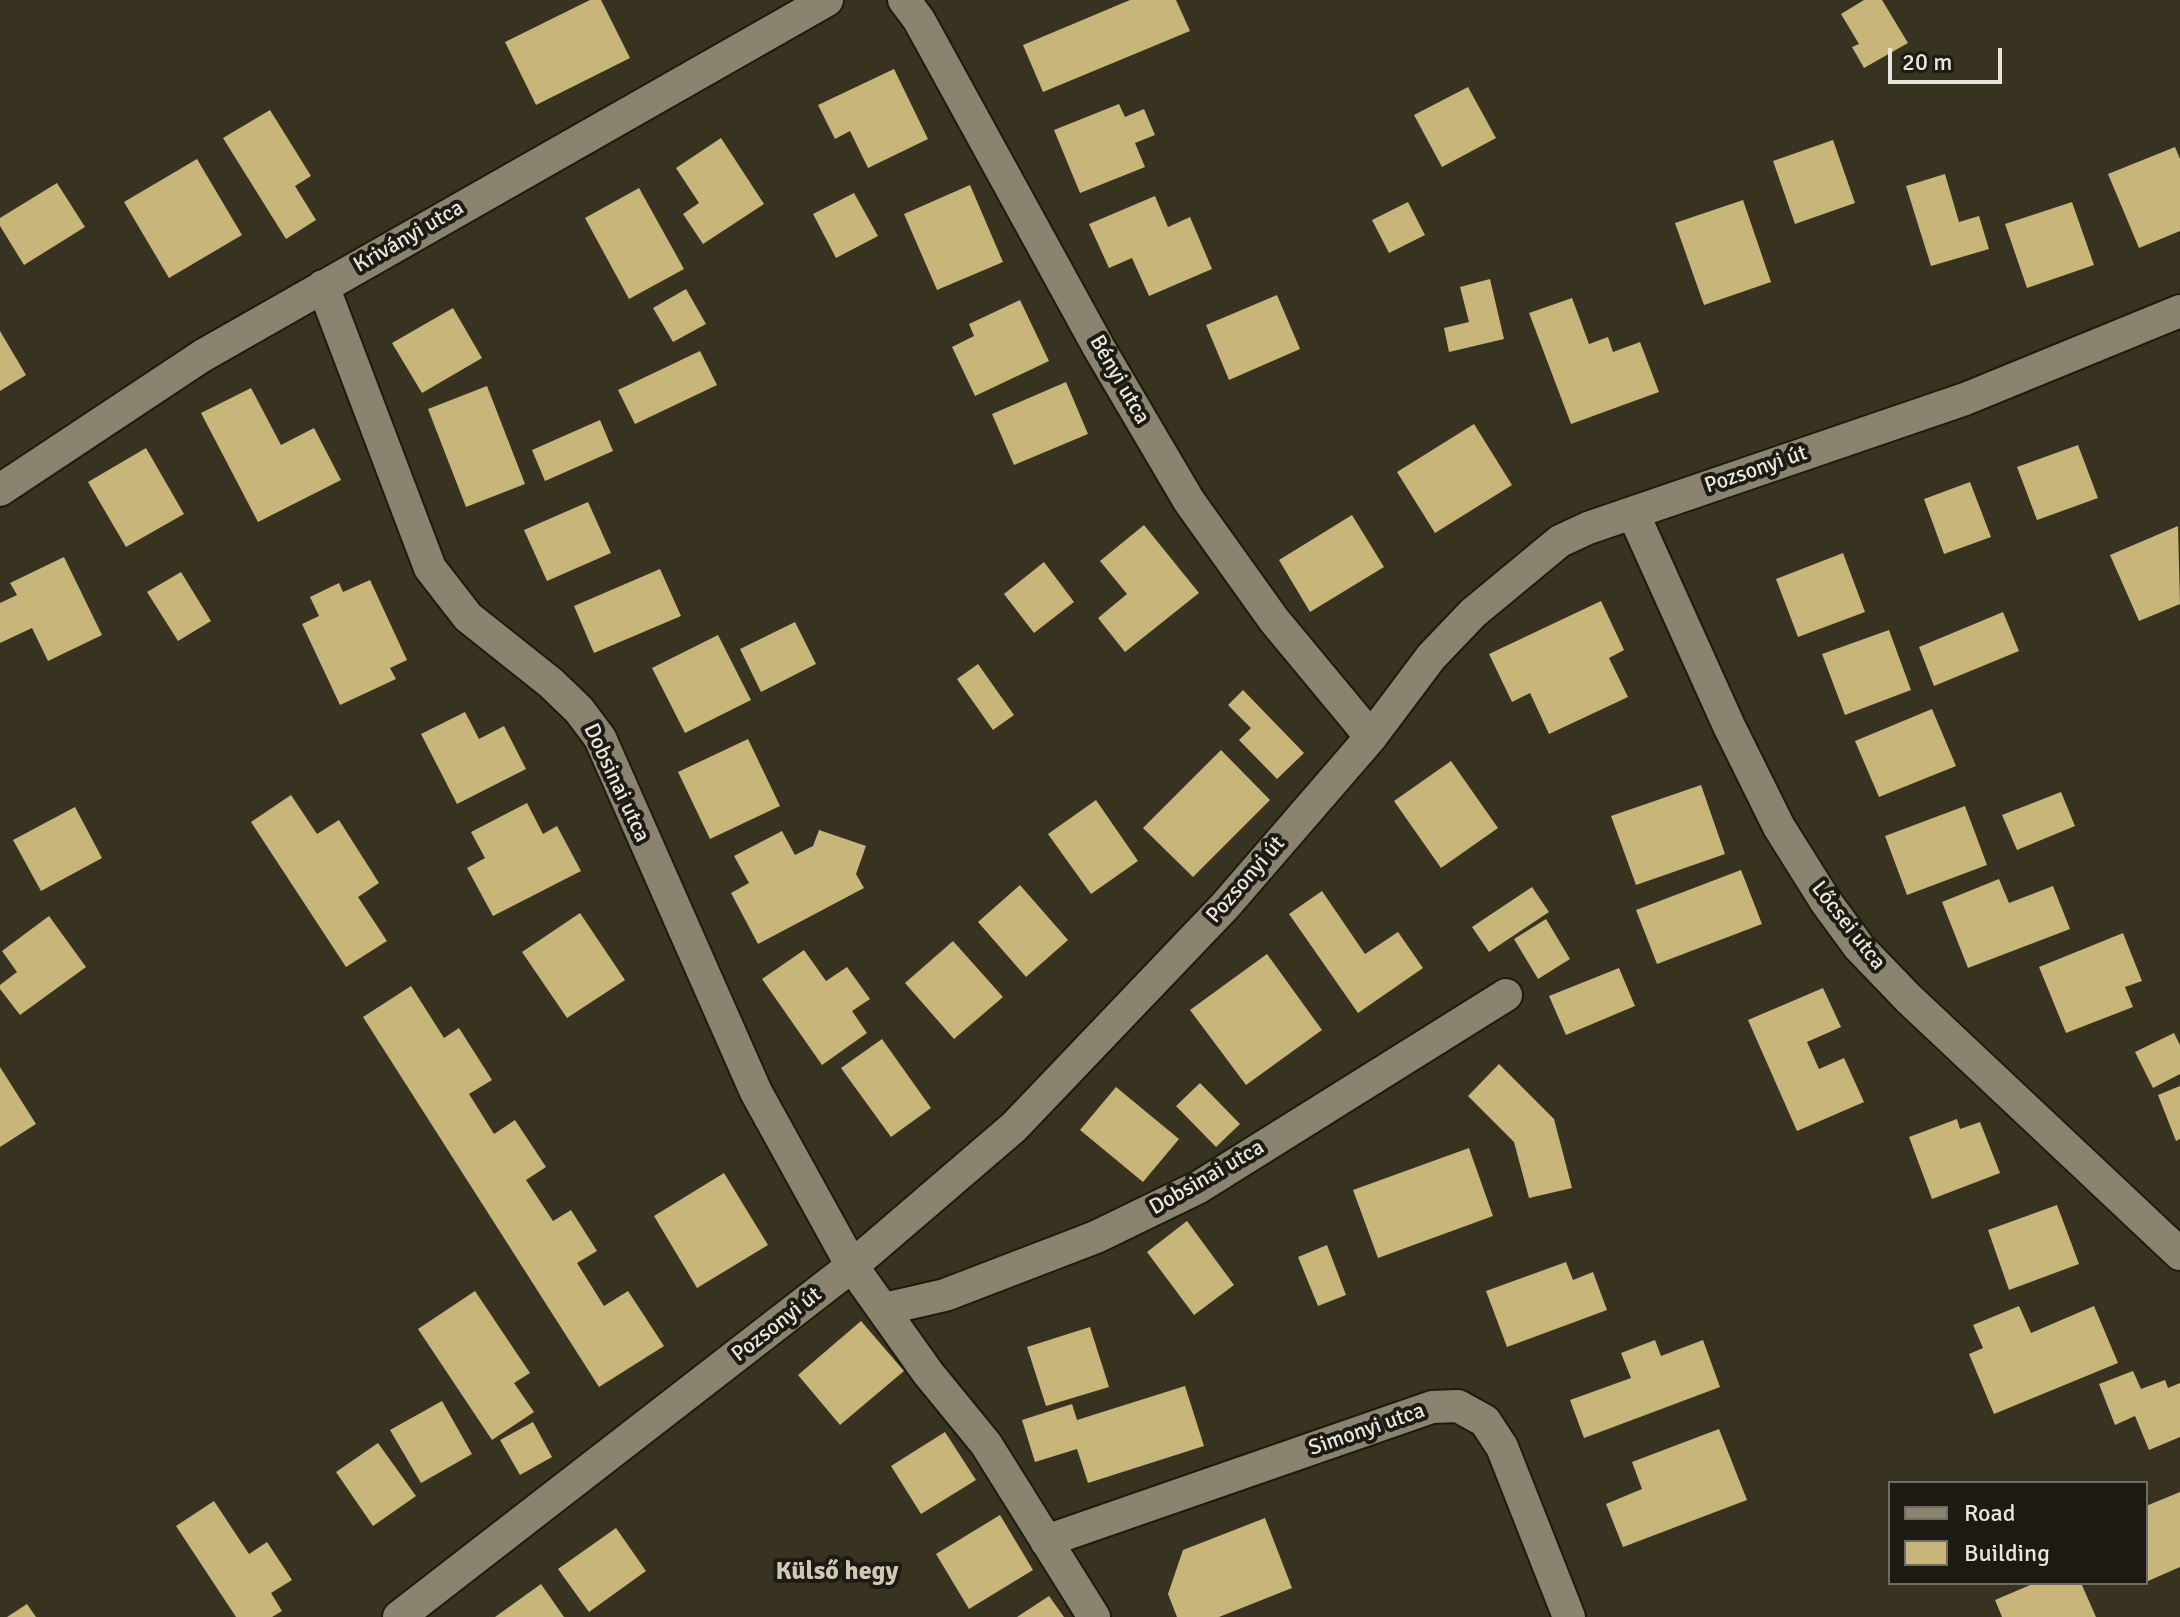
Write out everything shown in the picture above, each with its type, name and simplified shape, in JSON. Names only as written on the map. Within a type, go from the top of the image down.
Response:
[{"type":"street","name":"Kriványi utca","points":[[0,490],[202,356],[827,0]]},
{"type":"street","name":"Bényi utca","points":[[904,0],[919,20],[1099,348],[1189,501],[1274,620],[1371,737]]},
{"type":"street","name":"Dobsinai utca","points":[[323,286],[430,568],[468,617],[551,683],[579,710],[600,738],[756,1092],[852,1266],[928,1373],[986,1444],[1094,1617]]},
{"type":"street","name":"Pozsonyi út","points":[[399,1617],[852,1266],[1014,1127],[1225,906],[1371,737],[1431,657],[1473,613],[1560,541],[1965,399],[2180,311]]},
{"type":"street","name":"Lőcsei utca","points":[[1633,513],[1729,726],[1779,827],[1842,924],[1908,998],[2153,1224],[2180,1254]]},
{"type":"street","name":"Dobsinai utca","points":[[884,1309],[945,1295],[1096,1237],[1199,1187],[1506,995]]},
{"type":"street","name":"Simonyi utca","points":[[1046,1541],[1432,1407],[1458,1406],[1485,1421],[1502,1447],[1569,1617]]},
{"type":"building","points":[[590,0],[601,0],[630,58],[536,105],[505,42]]},
{"type":"building","points":[[1130,0],[1176,0],[1190,31],[1043,92],[1023,45]]},
{"type":"building","points":[[1864,0],[1882,0],[1908,43],[1864,68],[1852,47],[1859,44],[1841,14]]},
{"type":"building","points":[[894,69],[928,139],[868,168],[850,131],[835,139],[818,105]]},
{"type":"building","points":[[1468,87],[1496,138],[1442,167],[1414,115]]},
{"type":"building","points":[[1119,104],[1125,117],[1144,109],[1155,135],[1135,143],[1145,167],[1080,193],[1054,130]]},
{"type":"building","points":[[270,110],[311,176],[295,186],[316,220],[286,239],[223,138]]},
{"type":"building","points":[[721,138],[764,204],[703,244],[683,214],[699,203],[676,168]]},
{"type":"building","points":[[1833,140],[1855,203],[1795,224],[1773,161]]},
{"type":"building","points":[[2175,147],[2180,159],[2180,231],[2139,248],[2108,174]]},
{"type":"building","points":[[197,159],[242,235],[169,278],[124,202]]},
{"type":"building","points":[[1945,174],[1959,222],[1979,216],[1989,249],[1931,266],[1906,186]]},
{"type":"building","points":[[57,183],[85,227],[24,265],[0,226],[0,218]]},
{"type":"building","points":[[970,185],[1003,262],[937,290],[904,214]]},
{"type":"building","points":[[639,188],[684,269],[629,299],[585,218]]},
{"type":"building","points":[[854,193],[878,236],[836,258],[813,214]]},
{"type":"building","points":[[1155,196],[1168,227],[1190,217],[1212,269],[1149,296],[1132,258],[1109,268],[1089,224]]},
{"type":"building","points":[[1743,200],[1771,282],[1704,305],[1675,223]]},
{"type":"building","points":[[1408,202],[1425,235],[1389,253],[1372,220]]},
{"type":"building","points":[[2072,202],[2094,265],[2027,288],[2005,224]]},
{"type":"building","points":[[1490,279],[1504,339],[1449,352],[1444,328],[1469,322],[1460,287]]},
{"type":"building","points":[[686,289],[706,324],[673,342],[653,308]]},
{"type":"building","points":[[1277,295],[1300,349],[1229,380],[1206,325]]},
{"type":"building","points":[[1572,298],[1589,344],[1608,337],[1613,352],[1640,342],[1659,392],[1571,424],[1529,313]]},
{"type":"building","points":[[1020,300],[1049,361],[975,396],[952,347],[974,336],[969,324]]},
{"type":"building","points":[[453,308],[482,358],[422,393],[392,343]]},
{"type":"building","points":[[0,331],[26,375],[0,391]]},
{"type":"building","points":[[700,351],[717,385],[635,424],[618,390]]},
{"type":"building","points":[[1066,382],[1088,434],[1014,465],[992,414]]},
{"type":"building","points":[[487,386],[525,484],[466,507],[428,409]]},
{"type":"building","points":[[251,388],[281,445],[314,428],[341,480],[258,522],[201,413]]},
{"type":"building","points":[[600,420],[613,451],[545,481],[532,450]]},
{"type":"building","points":[[1474,424],[1512,485],[1435,533],[1397,472]]},
{"type":"building","points":[[2078,445],[2098,498],[2037,520],[2017,467]]},
{"type":"building","points":[[146,448],[184,514],[126,547],[88,482]]},
{"type":"building","points":[[1970,482],[1991,537],[1944,554],[1924,499]]},
{"type":"building","points":[[588,502],[611,553],[547,581],[524,530]]},
{"type":"building","points":[[1352,515],[1384,567],[1310,612],[1279,560]]},
{"type":"building","points":[[1144,525],[1199,593],[1125,652],[1098,618],[1127,594],[1100,561]]},
{"type":"building","points":[[2178,526],[2180,604],[2139,621],[2110,555]]},
{"type":"building","points":[[1843,553],[1865,612],[1798,637],[1776,579]]},
{"type":"building","points":[[64,557],[102,635],[48,661],[32,628],[0,643],[0,603],[17,595],[10,583]]},
{"type":"building","points":[[1044,562],[1074,602],[1034,633],[1004,594]]},
{"type":"building","points":[[660,569],[681,616],[594,653],[574,606]]},
{"type":"building","points":[[181,572],[211,621],[178,641],[147,592]]},
{"type":"building","points":[[370,580],[407,660],[390,668],[396,679],[340,705],[302,624],[319,616],[310,597],[339,583],[343,592]]},
{"type":"building","points":[[1601,601],[1624,650],[1609,658],[1628,697],[1549,734],[1530,693],[1512,702],[1489,654]]},
{"type":"building","points":[[2003,612],[2019,651],[1934,686],[1919,647]]},
{"type":"building","points":[[795,622],[816,664],[761,692],[740,649]]},
{"type":"building","points":[[1889,630],[1911,690],[1845,715],[1822,654]]},
{"type":"building","points":[[718,635],[751,700],[685,733],[652,668]]},
{"type":"building","points":[[978,664],[1014,715],[993,730],[957,679]]},
{"type":"building","points":[[1243,690],[1304,753],[1277,779],[1239,740],[1251,728],[1228,705]]},
{"type":"building","points":[[1932,709],[1956,766],[1879,797],[1855,741]]},
{"type":"building","points":[[465,712],[479,739],[504,726],[526,769],[457,804],[421,734]]},
{"type":"building","points":[[748,739],[780,806],[710,839],[678,772]]},
{"type":"building","points":[[1221,750],[1270,800],[1193,877],[1143,828]]},
{"type":"building","points":[[1451,761],[1498,828],[1441,868],[1394,801]]},
{"type":"building","points":[[1701,785],[1725,854],[1636,885],[1611,816]]},
{"type":"building","points":[[2061,792],[2075,826],[2017,850],[2002,815]]},
{"type":"building","points":[[291,795],[317,834],[339,820],[379,883],[358,897],[387,941],[346,967],[251,822]]},
{"type":"building","points":[[1096,800],[1138,861],[1091,894],[1048,834]]},
{"type":"building","points":[[527,803],[543,834],[557,826],[581,871],[493,916],[467,868],[485,858],[471,832]]},
{"type":"building","points":[[1965,806],[1987,865],[1907,895],[1885,836]]},
{"type":"building","points":[[75,807],[102,858],[41,891],[13,840]]},
{"type":"building","points":[[819,830],[866,846],[856,874],[864,888],[758,944],[731,893],[749,883],[734,856],[782,831],[795,855],[813,846]]},
{"type":"building","points":[[1741,870],[1762,924],[1657,964],[1636,910]]},
{"type":"building","points":[[1999,879],[2009,903],[2053,886],[2070,929],[1968,968],[1942,902]]},
{"type":"building","points":[[1020,885],[1068,940],[1026,977],[978,922]]},
{"type":"building","points":[[1532,887],[1549,912],[1489,952],[1472,927]]},
{"type":"building","points":[[1322,891],[1365,954],[1398,932],[1423,968],[1358,1013],[1289,914]]},
{"type":"building","points":[[580,913],[625,980],[567,1018],[522,952]]},
{"type":"building","points":[[49,916],[86,967],[20,1015],[0,989],[0,985],[17,972],[2,951]]},
{"type":"building","points":[[1546,919],[1570,959],[1538,979],[1514,939]]},
{"type":"building","points":[[2123,933],[2142,981],[2125,987],[2133,1007],[2066,1033],[2039,967]]},
{"type":"building","points":[[953,941],[1003,997],[954,1039],[905,983]]},
{"type":"building","points":[[804,950],[826,981],[847,967],[870,999],[852,1011],[867,1033],[822,1065],[762,979]]},
{"type":"building","points":[[1267,954],[1322,1030],[1246,1085],[1190,1010]]},
{"type":"building","points":[[1619,968],[1635,1006],[1566,1035],[1549,996]]},
{"type":"building","points":[[411,986],[444,1038],[459,1028],[492,1080],[469,1094],[494,1134],[515,1120],[546,1167],[526,1180],[553,1221],[571,1210],[597,1251],[577,1263],[604,1306],[628,1291],[664,1346],[599,1387],[363,1017]]},
{"type":"building","points":[[1823,988],[1841,1027],[1807,1042],[1819,1069],[1844,1058],[1864,1102],[1797,1131],[1748,1020]]},
{"type":"building","points":[[2174,1033],[2180,1045],[2180,1074],[2153,1088],[2135,1052]]},
{"type":"building","points":[[882,1039],[931,1108],[891,1137],[841,1068]]},
{"type":"building","points":[[1499,1064],[1554,1119],[1572,1188],[1529,1198],[1514,1142],[1468,1096]]},
{"type":"building","points":[[0,1067],[36,1124],[0,1147]]},
{"type":"building","points":[[1200,1083],[1240,1124],[1216,1147],[1176,1106]]},
{"type":"building","points":[[2180,1086],[2180,1139],[2176,1141],[2158,1095]]},
{"type":"building","points":[[1116,1087],[1179,1139],[1143,1182],[1080,1130]]},
{"type":"building","points":[[1957,1119],[1960,1129],[1980,1122],[2000,1173],[1932,1199],[1909,1137]]},
{"type":"building","points":[[1469,1148],[1493,1216],[1378,1258],[1353,1190]]},
{"type":"building","points":[[724,1173],[768,1245],[697,1288],[654,1216]]},
{"type":"building","points":[[2057,1205],[2079,1264],[2009,1290],[1988,1230]]},
{"type":"building","points":[[1187,1221],[1234,1285],[1194,1315],[1147,1252]]},
{"type":"building","points":[[1327,1245],[1346,1295],[1318,1306],[1298,1257]]},
{"type":"building","points":[[1566,1262],[1573,1280],[1593,1272],[1607,1310],[1507,1347],[1486,1291]]},
{"type":"building","points":[[475,1291],[530,1373],[514,1383],[534,1412],[492,1440],[418,1329]]},
{"type":"building","points":[[2019,1306],[2031,1333],[2094,1306],[2118,1363],[1994,1414],[1969,1354],[1983,1348],[1973,1325]]},
{"type":"building","points":[[861,1321],[904,1371],[840,1425],[798,1375]]},
{"type":"building","points":[[1090,1327],[1109,1387],[1046,1406],[1027,1347]]},
{"type":"building","points":[[1655,1340],[1661,1356],[1703,1340],[1720,1387],[1584,1438],[1570,1400],[1631,1378],[1621,1353]]},
{"type":"building","points":[[2133,1371],[2141,1389],[2165,1380],[2168,1388],[2180,1383],[2180,1437],[2149,1450],[2135,1416],[2115,1425],[2099,1384]]},
{"type":"building","points":[[1185,1386],[1204,1446],[1088,1483],[1077,1449],[1035,1462],[1022,1420],[1072,1404],[1077,1420]]},
{"type":"building","points":[[442,1401],[472,1454],[421,1483],[390,1430]]},
{"type":"building","points":[[533,1422],[552,1457],[520,1475],[500,1440]]},
{"type":"building","points":[[1719,1429],[1747,1500],[1623,1547],[1606,1504],[1642,1489],[1632,1462]]},
{"type":"building","points":[[945,1432],[976,1480],[921,1514],[891,1466]]},
{"type":"building","points":[[378,1443],[416,1496],[373,1526],[336,1472]]},
{"type":"building","points":[[2180,1492],[2180,1567],[2148,1581],[2148,1505]]},
{"type":"building","points":[[214,1501],[249,1554],[267,1542],[292,1580],[271,1593],[282,1611],[272,1617],[236,1617],[176,1526]]},
{"type":"building","points":[[1000,1515],[1033,1570],[969,1609],[936,1554]]},
{"type":"building","points":[[1265,1518],[1292,1588],[1219,1617],[1177,1617],[1168,1594],[1183,1550]]},
{"type":"building","points":[[616,1528],[646,1571],[589,1612],[558,1569]]},
{"type":"building","points":[[541,1584],[564,1617],[495,1617]]},
{"type":"building","points":[[2030,1585],[2082,1585],[2096,1617],[2002,1617],[1995,1600]]},
{"type":"building","points":[[1049,1596],[1064,1617],[1017,1617]]},
{"type":"building","points":[[27,1604],[36,1617],[7,1617]]},
{"type":"district","name":"Külső hegy","points":[[837,1572]]}]
